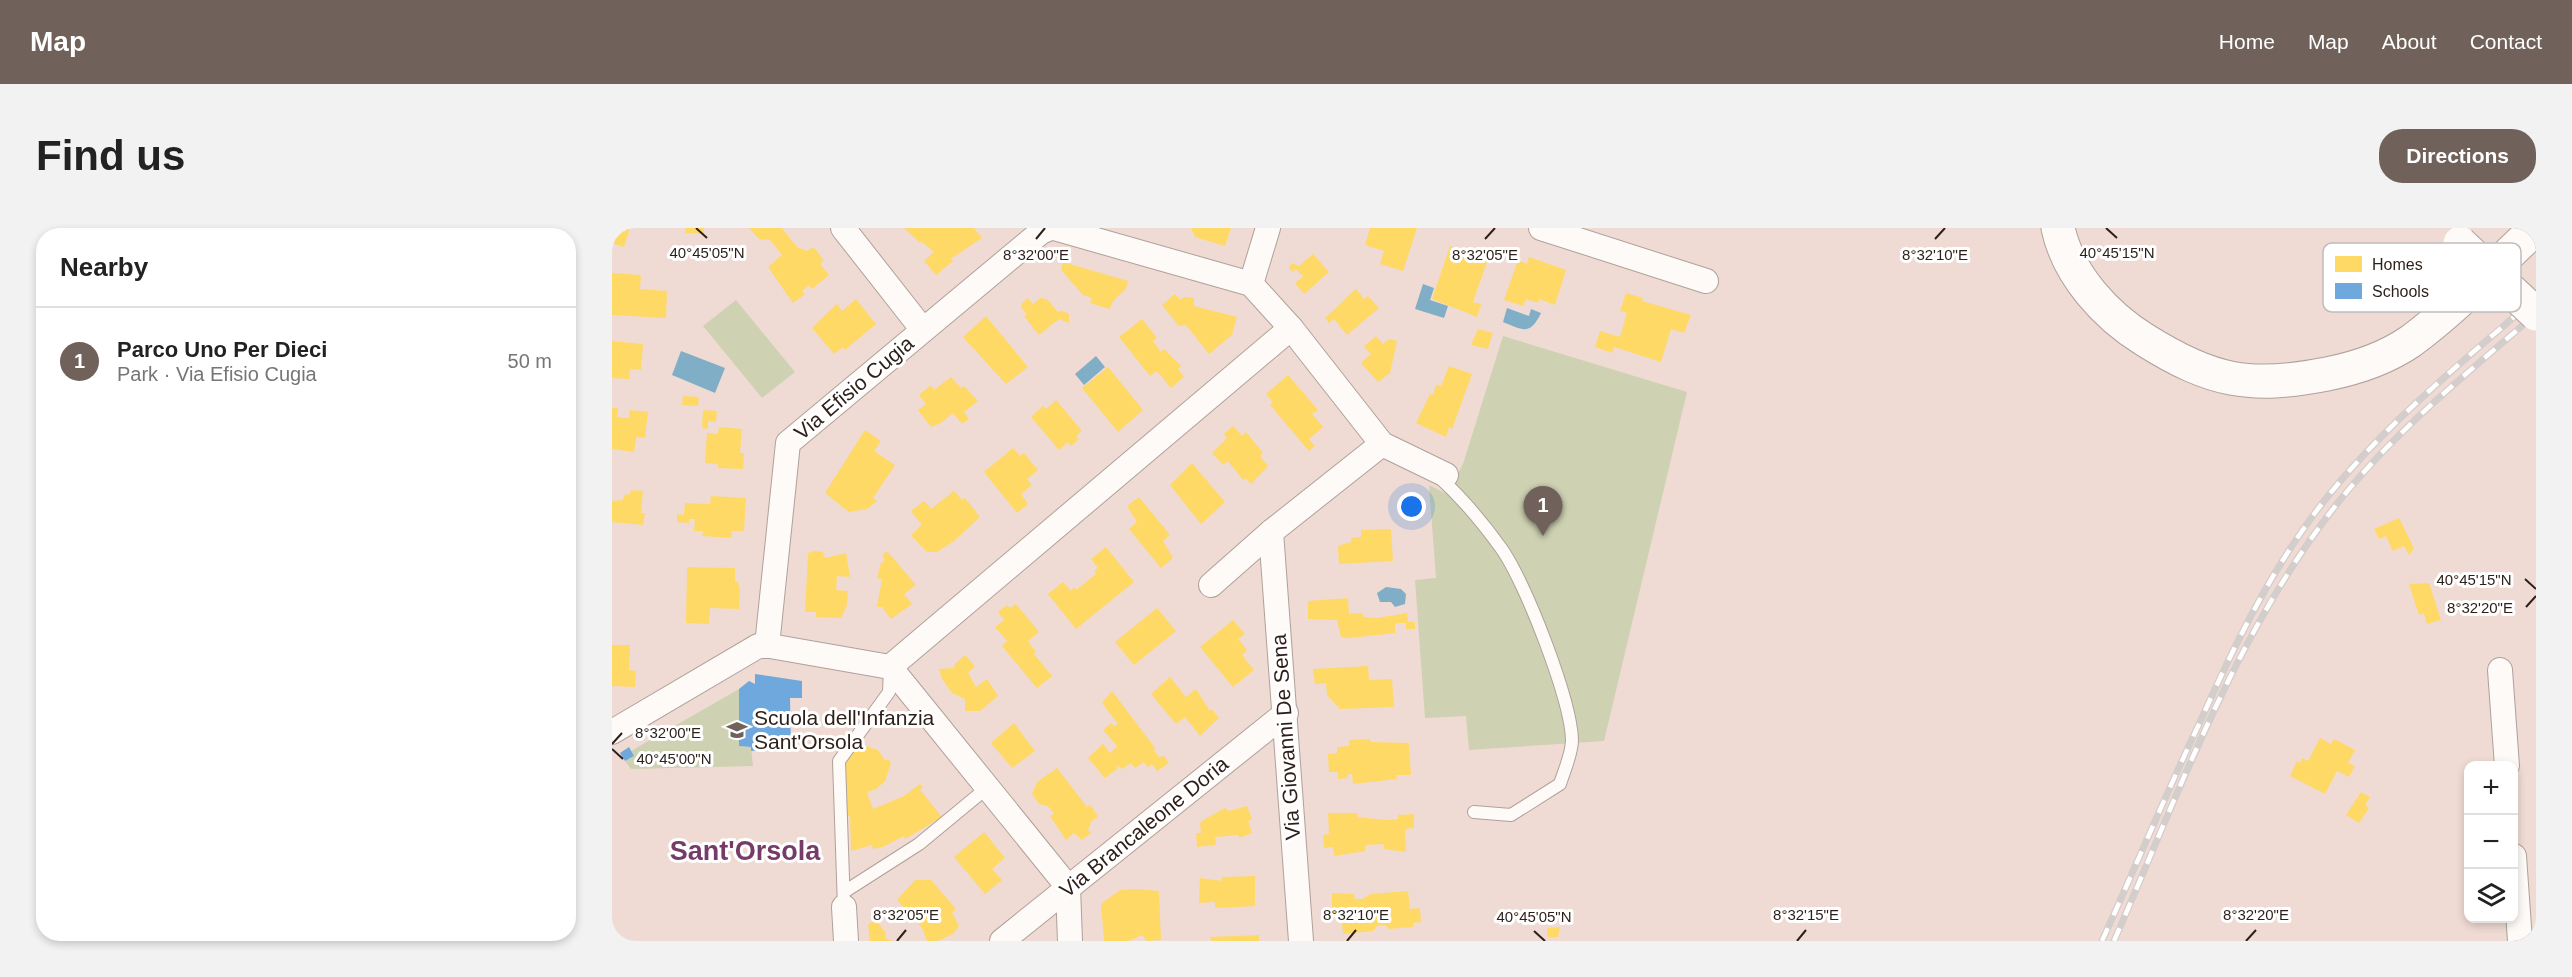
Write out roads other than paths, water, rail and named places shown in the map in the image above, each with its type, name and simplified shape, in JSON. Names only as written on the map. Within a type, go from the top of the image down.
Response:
[{"type":"main road","points":[[2058,228],[2074,268],[2099,302],[2130,331],[2167,354],[2202,371],[2236,380],[2273,383],[2354,369],[2379,360],[2409,342],[2446,312]]},
{"type":"main road","points":[[2520,243],[2536,228]]},
{"type":"main road","points":[[2521,300],[2536,314]]},
{"type":"street","points":[[843,228],[923,330]]},
{"type":"street","name":"Via Efisio Cugia","points":[[770,646],[768,636],[788,443],[1041,232],[1052,228],[1251,284]]},
{"type":"street","points":[[1268,228],[1251,284],[1291,328],[1383,444],[1437,471]]},
{"type":"street","points":[[1541,228],[1706,281]]},
{"type":"street","points":[[891,667],[1291,328]]},
{"type":"street","points":[[1211,585],[1271,532],[1383,444]]},
{"type":"street","name":"Via Giovanni De Sena","points":[[1271,532],[1301,941]]},
{"type":"street","points":[[612,732],[758,646],[770,646],[891,667],[1068,887],[1070,941]]},
{"type":"street","points":[[2500,669],[2507,761]]},
{"type":"street","name":"Via Brancaleone Doria","points":[[1002,941],[1286,713]]},
{"type":"street","points":[[2515,869],[2520,941]]},
{"type":"street","points":[[844,899],[846,941]]},
{"type":"lane","points":[[1437,471],[1502,548],[1517,575],[1554,667],[1570,723],[1572,743],[1560,784],[1511,815],[1474,812]]},
{"type":"lane","points":[[844,899],[839,761],[889,692],[891,667]]},
{"type":"lane","points":[[844,899],[919,844],[988,787]]},
{"type":"water","points":[[1423,284],[1434,288],[1430,300],[1448,306],[1444,318],[1415,309]]},
{"type":"water","points":[[1507,308],[1529,316],[1531,309],[1541,313],[1533,325],[1521,329],[1503,322]]},
{"type":"water","points":[[681,351],[725,368],[715,393],[672,375]]},
{"type":"water","points":[[1096,356],[1105,367],[1084,385],[1075,374]]},
{"type":"water","points":[[1386,587],[1401,589],[1406,594],[1405,604],[1395,607],[1391,602],[1380,602],[1377,593]]},
{"type":"railway","points":[[2521,311],[2536,298]]},
{"type":"railway","points":[[2102,941],[2227,664],[2255,608],[2287,553],[2324,501],[2372,446],[2452,370],[2520,312]]},
{"type":"railway","points":[[2114,941],[2211,718],[2266,609],[2298,558],[2333,509],[2379,455],[2430,406],[2536,314]]},
{"type":"place","name":"Parco Uno Per Dieci","points":[[1543,536]]},
{"type":"place","name":"Scuola dell'Infanzia Sant'Orsola","points":[[737,730]]},
{"type":"district","name":"Sant'Orsola","points":[[745,851]]}]
